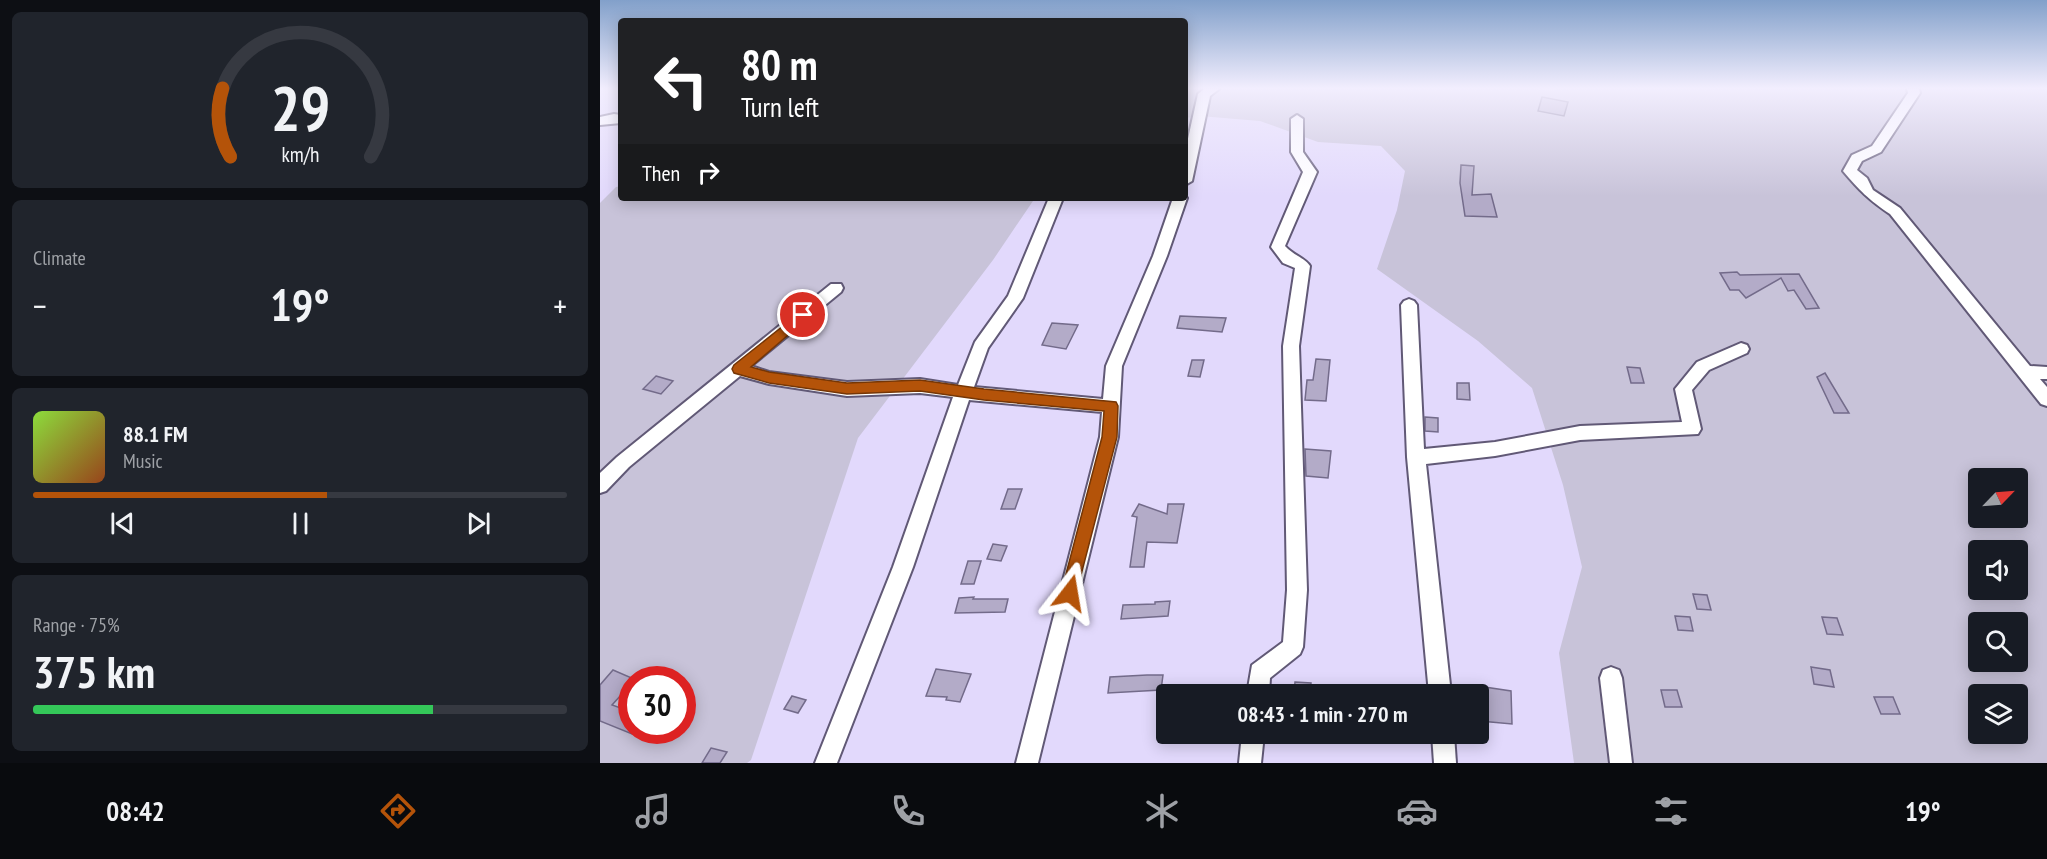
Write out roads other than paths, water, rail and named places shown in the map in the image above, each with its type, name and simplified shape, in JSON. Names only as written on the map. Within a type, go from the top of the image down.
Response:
[{"type":"street","points":[[1188,167],[1197,125]]},
{"type":"street","points":[[1259,684],[1260,673],[1293,647],[1294,636],[1297,590],[1291,346],[1303,266],[1288,259],[1278,247],[1310,172],[1297,152],[1297,125]]},
{"type":"street","points":[[1893,125],[1877,149],[1857,158],[1850,171],[1862,181],[1868,193],[1895,211],[2047,399]]},
{"type":"street","points":[[826,763],[903,567],[981,346],[1015,298],[1055,201]]},
{"type":"street","points":[[1027,763],[1109,437],[1114,366],[1141,303],[1179,201]]},
{"type":"street","points":[[600,485],[623,462],[836,288]]},
{"type":"street","points":[[1409,305],[1416,457],[1439,684]]},
{"type":"street","points":[[1416,457],[1495,449],[1580,433],[1641,429],[1692,429],[1683,389],[1703,366],[1741,350]]},
{"type":"street","points":[[739,369],[769,378],[847,389],[920,386],[964,390],[984,395],[1111,406]]},
{"type":"street","points":[[2026,372],[2047,373]]},
{"type":"street","points":[[1611,678],[1621,763]]},
{"type":"street","points":[[1250,763],[1252,744]]},
{"type":"street","points":[[1444,744],[1445,763]]}]
